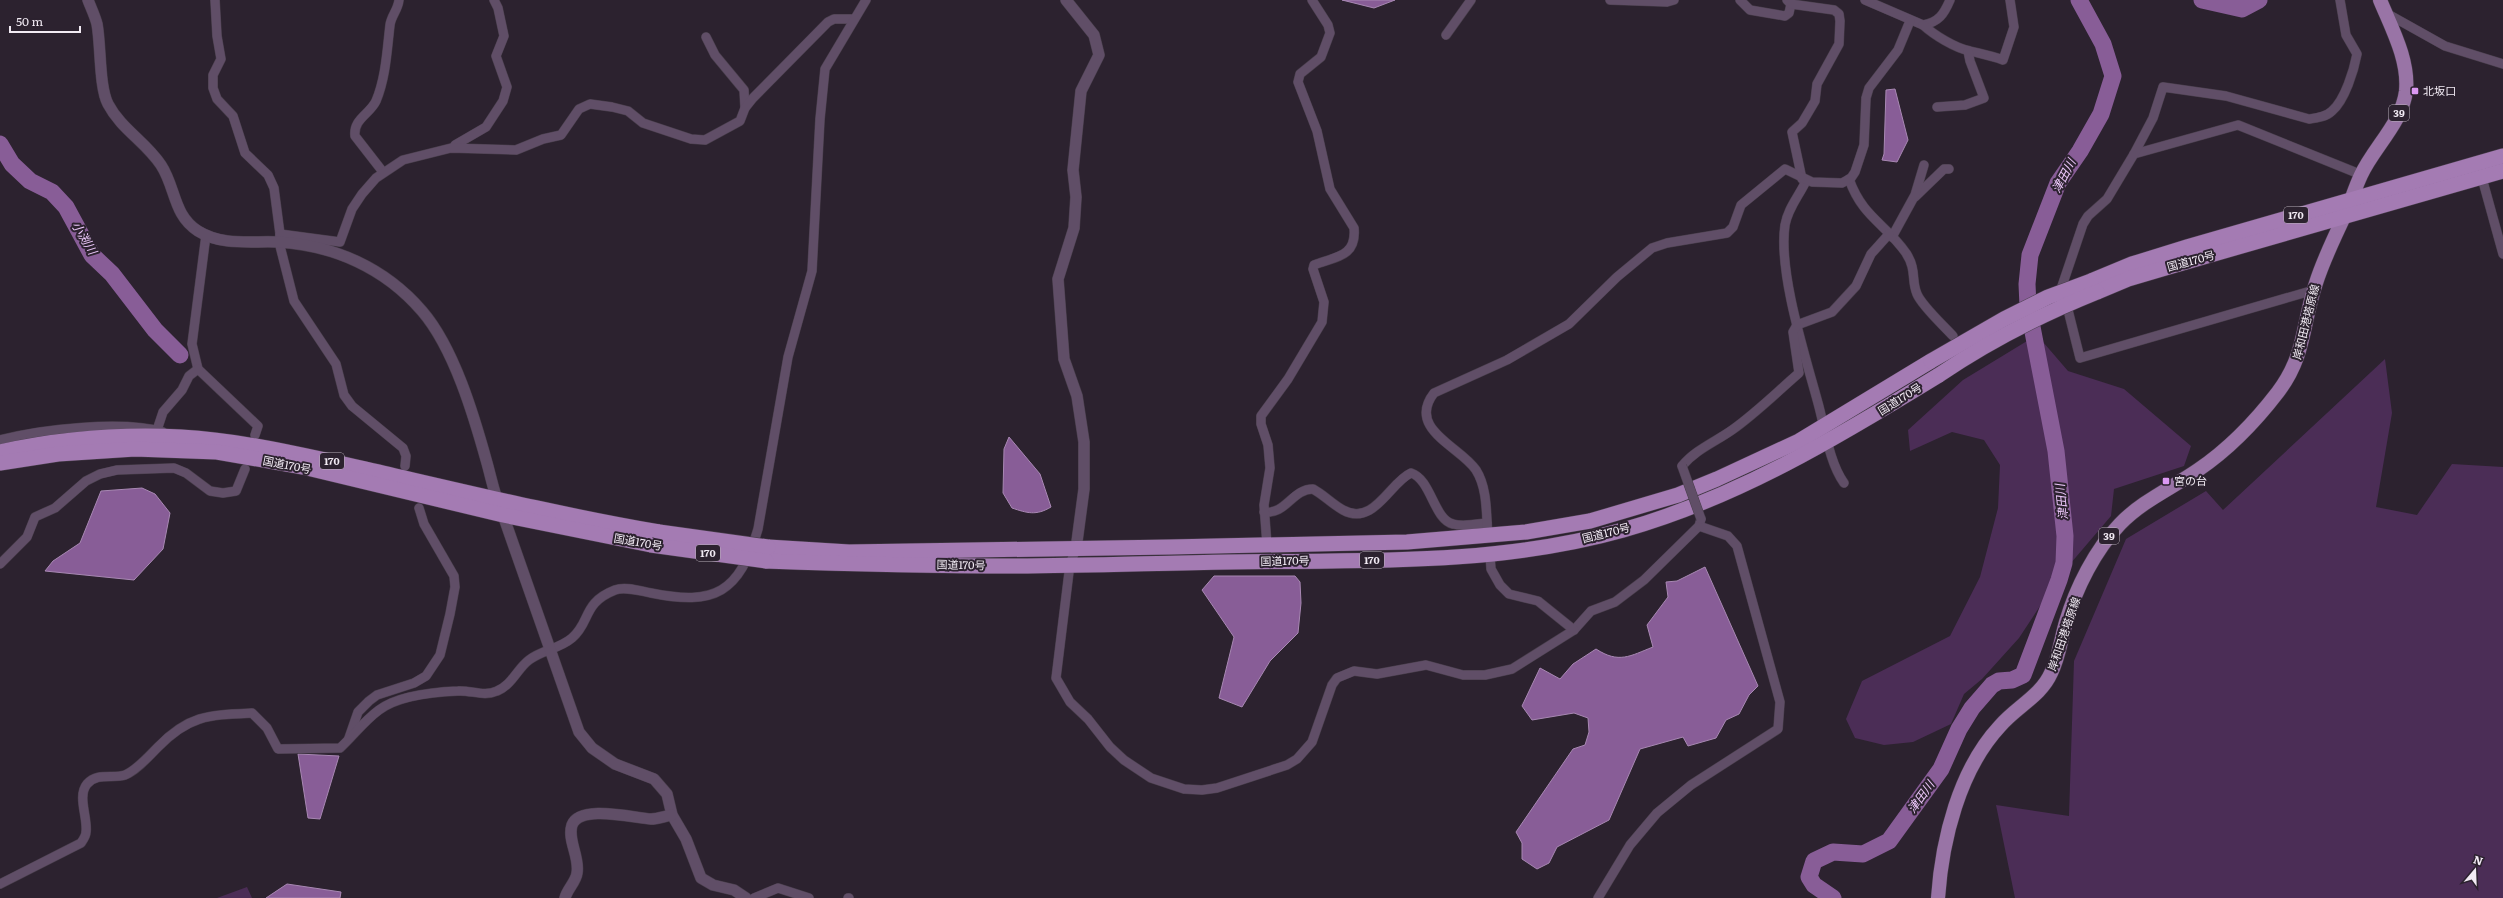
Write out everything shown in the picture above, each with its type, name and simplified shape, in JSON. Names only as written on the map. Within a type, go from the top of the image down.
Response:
[{"type":"highway","name":"国道170号","points":[[0,463],[58,454],[134,449],[217,452],[303,467],[503,516],[651,544],[870,564],[1020,566],[1413,559],[1490,555],[1527,551],[1622,531],[1717,498],[1829,442],[2008,331],[2052,310],[2132,264],[2503,156]]},
{"type":"highway","name":"国道170号","points":[[0,452],[70,441],[122,437],[180,437],[294,453],[543,510],[767,554],[1407,542],[1488,530],[1590,521],[1678,495],[1799,441],[2004,319],[2048,298],[2128,279],[2503,171]]},
{"type":"main road","name":"岸和田港塔原線","points":[[1938,898],[1940,869],[1947,830],[1973,767],[1999,726],[2037,693],[2051,674],[2067,618],[2094,559],[2122,522],[2223,451],[2267,406],[2286,382],[2299,355],[2314,290],[2324,261],[2362,174],[2396,121],[2406,94],[2405,67],[2383,6]]},
{"type":"street","points":[[88,0],[96,24],[107,102],[119,122],[162,166],[183,219],[206,235],[221,242],[279,238],[340,242],[352,209],[362,194],[383,172],[403,160],[451,148],[516,150],[543,139],[561,135],[579,109],[590,104],[628,111],[643,123],[691,139],[705,140],[740,121],[745,108],[746,98],[744,90],[715,55],[706,37]]},
{"type":"street","points":[[216,0],[217,36],[221,59],[213,75],[213,88],[217,99],[232,116],[245,153],[268,176],[274,188],[279,238],[294,301],[336,364],[344,395],[352,406],[403,448],[406,456],[405,466]]},
{"type":"street","points":[[383,172],[355,136],[354,130],[357,123],[368,112],[377,97],[389,43],[390,24],[398,8],[399,0]]},
{"type":"street","points":[[451,148],[486,127],[503,101],[507,87],[496,56],[504,36],[498,8],[494,0]]},
{"type":"street","points":[[0,884],[82,843],[86,832],[83,797],[87,784],[96,778],[125,775],[138,766],[171,733],[188,722],[217,714],[252,713],[267,728],[278,749],[340,748],[380,709],[403,699],[452,691],[485,694],[496,692],[516,675],[528,660],[551,650],[572,637],[592,605],[616,589],[693,599],[710,596],[722,589],[743,569],[758,530],[788,357],[812,271],[820,119],[825,69],[866,0]]},
{"type":"street","points":[[1066,0],[1094,36],[1098,55],[1081,91],[1073,170],[1076,197],[1074,228],[1058,279],[1064,359],[1076,396],[1084,442],[1084,489],[1076,549],[1070,564],[1056,678],[1070,702],[1124,760],[1151,778],[1184,789],[1217,788],[1287,765],[1297,759],[1312,742],[1332,685],[1337,678],[1354,671],[1377,674],[1426,665],[1463,675],[1485,674],[1505,670],[1526,661],[1574,630],[1591,611],[1615,602],[1654,572],[1700,522]]},
{"type":"street","points":[[1267,545],[1264,512],[1270,468],[1268,445],[1261,424],[1261,416],[1288,379],[1322,322],[1324,302],[1313,269],[1314,265],[1337,259],[1347,251],[1355,235],[1350,222],[1330,190],[1317,131],[1298,82],[1300,74],[1321,57],[1330,33],[1328,24],[1312,0]]},
{"type":"street","points":[[1446,35],[1471,0]]},
{"type":"street","points":[[1610,0],[1667,2],[1674,0]]},
{"type":"street","points":[[1740,0],[1750,10],[1785,16],[1789,13],[1789,2],[1834,10],[1840,21],[1839,44],[1817,84],[1816,100],[1802,123],[1792,132],[1804,180],[1788,214],[1784,241],[1785,261],[1797,325],[1829,442],[1833,462],[1844,483]]},
{"type":"street","points":[[1864,0],[1910,21],[1923,25],[1930,31],[1968,51],[1988,54],[2003,60],[2014,27],[2010,0]]},
{"type":"street","points":[[1923,25],[1938,20],[1945,12],[1950,0]]},
{"type":"street","points":[[2314,290],[2080,358],[2062,286],[2088,216],[2107,199],[2134,154],[2153,118],[2163,87],[2226,96],[2309,119],[2322,117],[2332,112],[2347,86],[2358,54],[2346,35],[2340,0]]},
{"type":"street","points":[[2383,6],[2445,46],[2503,64]]},
{"type":"street","points":[[745,108],[828,22],[834,19],[854,19]]},
{"type":"street","points":[[1264,512],[1279,511],[1301,492],[1312,489],[1343,510],[1360,513],[1379,503],[1411,473],[1420,479],[1446,521],[1456,525],[1488,530],[1484,488],[1475,469],[1440,439],[1430,425],[1426,409],[1429,400],[1434,393],[1507,360],[1569,324],[1652,248],[1666,243],[1727,233],[1733,227],[1741,205],[1786,169],[1804,180],[1842,183],[1849,179],[1855,172],[1864,145],[1866,98],[1869,88],[1898,50],[1910,21]]},
{"type":"street","points":[[1936,107],[1965,105],[1984,98],[1968,51]]},
{"type":"street","points":[[2134,154],[2238,125],[2362,174]]},
{"type":"street","points":[[1913,200],[1924,165]]},
{"type":"street","points":[[1598,898],[1630,845],[1657,814],[1691,785],[1778,728],[1780,702],[1737,546],[1728,536],[1700,522],[1682,466],[1690,456],[1731,431],[1756,412],[1799,373],[1793,332],[1797,325],[1832,312],[1856,286],[1871,254],[1890,235],[1913,200],[1944,169],[1949,169]]},
{"type":"street","points":[[2482,178],[2503,254]]},
{"type":"street","points":[[1849,179],[1855,196],[1863,208],[1871,218],[1890,235],[1906,254],[1915,272],[1918,295],[1952,336]]},
{"type":"street","points":[[206,235],[192,344],[198,370],[258,426],[255,435]]},
{"type":"street","points":[[279,238],[334,252],[368,266],[395,284],[422,311],[438,332],[455,369],[485,457],[495,498],[503,516],[579,732],[592,748],[615,764],[654,779],[667,794],[672,815],[686,839],[701,878],[713,885],[734,890],[746,898]]},
{"type":"street","points":[[157,430],[163,412],[178,396],[189,376],[198,370]]},
{"type":"street","points":[[0,440],[98,427],[157,430],[180,437]]},
{"type":"street","points":[[0,564],[27,537],[35,518],[55,508],[86,481],[100,474],[117,470],[174,468],[186,473],[210,490],[223,493],[236,491],[245,469]]},
{"type":"street","points":[[349,740],[358,712],[369,701],[377,694],[414,683],[426,676],[440,655],[455,587],[454,576],[424,524],[419,508]]},
{"type":"street","points":[[1490,555],[1491,569],[1510,594],[1538,601],[1574,630]]},
{"type":"street","points":[[565,898],[577,874],[576,850],[571,834],[572,824],[583,815],[597,813],[653,819],[672,815]]},
{"type":"street","points":[[754,898],[778,888],[809,898]]},
{"type":"shaded area","points":[[1342,0],[1395,0],[1374,8]]},
{"type":"shaded area","points":[[1895,89],[1908,140],[1897,162],[1882,160],[1884,154],[1886,90]]},
{"type":"shaded area","points":[[2037,335],[2068,371],[2124,389],[2191,446],[2184,466],[2114,489],[2111,516],[2059,577],[2019,638],[1982,679],[1964,694],[1951,724],[1913,742],[1884,745],[1855,738],[1846,719],[1862,681],[1950,636],[1980,577],[1998,508],[2000,465],[1984,440],[1952,432],[1910,451],[1908,430],[1963,380]]},
{"type":"shaded area","points":[[2385,359],[2392,413],[2376,507],[2417,515],[2452,464],[2503,467],[2503,898],[2015,898],[1996,805],[2069,816],[2074,661],[2126,539],[2206,491],[2223,510]]},
{"type":"shaded area","points":[[1009,437],[1040,474],[1051,507],[1046,510],[1032,513],[1012,508],[1003,493],[1004,449]]},
{"type":"shaded area","points":[[142,488],[155,494],[170,513],[163,549],[134,580],[45,571],[53,561],[80,543],[101,491]]},
{"type":"shaded area","points":[[1705,567],[1758,686],[1749,695],[1739,714],[1726,720],[1716,738],[1688,746],[1683,737],[1640,749],[1609,820],[1557,847],[1549,863],[1537,869],[1522,859],[1522,843],[1516,832],[1573,749],[1585,745],[1589,732],[1588,718],[1574,713],[1532,720],[1522,706],[1540,668],[1560,679],[1573,664],[1596,649],[1611,656],[1624,657],[1631,656],[1653,647],[1647,625],[1668,597],[1666,582],[1677,581]]},
{"type":"shaded area","points":[[1214,576],[1295,576],[1300,582],[1301,603],[1298,633],[1270,661],[1242,707],[1219,698],[1234,637],[1202,590]]},
{"type":"shaded area","points":[[298,754],[339,756],[320,819],[308,818]]},
{"type":"shaded area","points":[[287,884],[341,892],[340,898],[266,898]]},
{"type":"shaded area","points":[[247,887],[252,898],[217,898]]},
{"type":"waterway","name":"津田川","points":[[1833,898],[1814,885],[1809,877],[1814,861],[1833,852],[1863,854],[1889,841],[1941,769],[1959,729],[1972,708],[1992,685],[1999,681],[2012,680],[2023,675],[2064,563],[2065,536],[2056,451],[2028,306],[2027,284],[2030,255],[2058,183],[2080,151],[2101,114],[2113,76],[2103,44],[2079,0]]},
{"type":"waterway","name":"津田川","points":[[2202,0],[2242,9],[2259,0]]},
{"type":"waterway","name":"小渕川","points":[[0,144],[12,164],[30,181],[52,192],[66,207],[92,255],[112,274],[155,330],[180,355]]},
{"type":"place","name":"北坂口","points":[[2415,91]]},
{"type":"place","name":"宮の台","points":[[2166,481]]}]
